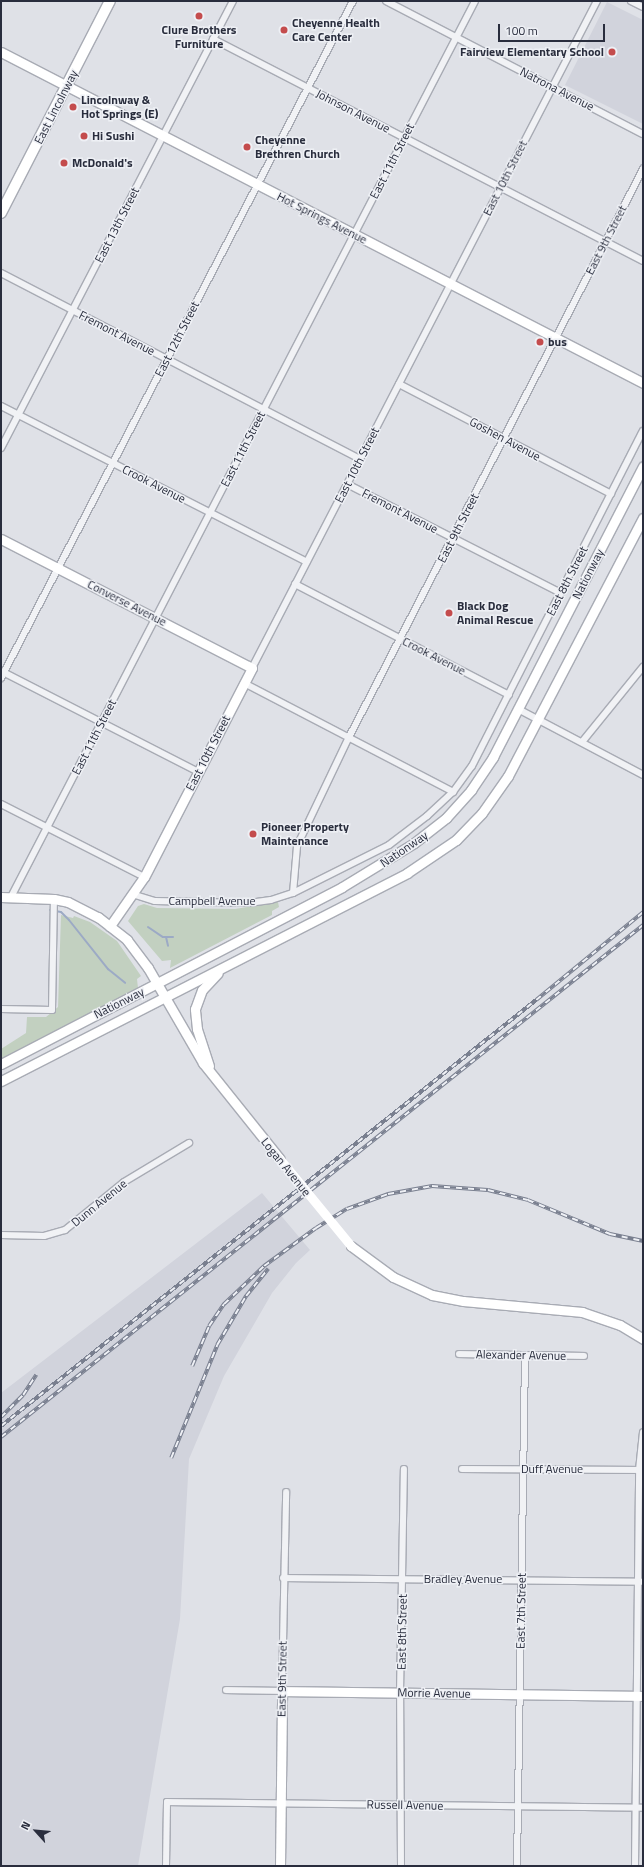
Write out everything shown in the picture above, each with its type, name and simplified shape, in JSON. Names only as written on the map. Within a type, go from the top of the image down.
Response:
[{"type":"main road","name":"East Lincolnway","points":[[1,213],[110,1]]},
{"type":"main road","name":"Hot Springs Avenue","points":[[1,52],[643,384]]},
{"type":"main road","name":"Nationway","points":[[1,1064],[349,883],[427,834],[471,790],[493,757],[643,466]]},
{"type":"main road","name":"Nationway","points":[[1,1080],[406,873],[456,840],[493,798],[538,719],[643,518]]},
{"type":"main road","name":"Converse Avenue","points":[[1,539],[252,668]]},
{"type":"main road","name":"East 10th Street","points":[[110,926],[144,877],[252,668]]},
{"type":"main road","name":"Logan Avenue","points":[[1,897],[54,899],[87,911],[110,926],[136,950],[157,983],[190,1043],[211,1073],[278,1158],[351,1246],[393,1277],[432,1295],[464,1301],[582,1312],[620,1325],[643,1339]]},
{"type":"main road","points":[[211,1073],[197,1029],[196,1004],[210,979],[239,958]]},
{"type":"main road","name":"Morrie Avenue","points":[[282,1691],[640,1696]]},
{"type":"main road","name":"East 9th Street","points":[[280,1866],[282,1691]]},
{"type":"street","name":"East 13th Street","points":[[1,448],[233,1]]},
{"type":"street","name":"East 12th Street","points":[[2,674],[353,1]]},
{"type":"street","name":"Natrona Avenue","points":[[386,1],[643,134]]},
{"type":"street","name":"East 11th Street","points":[[11,897],[475,1]]},
{"type":"street","name":"East 10th Street","points":[[252,668],[597,1]]},
{"type":"street","points":[[631,1],[643,7]]},
{"type":"street","name":"Johnson Avenue","points":[[213,39],[643,261]]},
{"type":"street","name":"East 9th Street","points":[[293,893],[297,846],[349,737],[643,170]]},
{"type":"street","name":"Fremont Avenue","points":[[1,273],[360,459]]},
{"type":"street","name":"Goshen Avenue","points":[[399,384],[611,494]]},
{"type":"street","name":"Crook Avenue","points":[[1,406],[306,562]]},
{"type":"street","name":"East 8th Street","points":[[453,792],[472,766],[643,432]]},
{"type":"street","name":"Fremont Avenue","points":[[347,484],[561,593]]},
{"type":"street","name":"Crook Avenue","points":[[295,584],[509,695]]},
{"type":"street","points":[[582,742],[643,667]]},
{"type":"street","points":[[2,674],[101,722],[198,772]]},
{"type":"street","points":[[244,683],[453,792]]},
{"type":"street","points":[[518,709],[643,775]]},
{"type":"street","name":"Campbell Avenue","points":[[132,894],[155,901],[249,903],[271,900],[293,893],[389,845],[427,816],[453,792]]},
{"type":"street","points":[[1,804],[144,877]]},
{"type":"street","points":[[1,1009],[52,1010],[54,899]]},
{"type":"street","name":"Dunn Avenue","points":[[1,1235],[44,1236],[65,1230],[124,1182],[189,1143]]},
{"type":"street","name":"Alexander Avenue","points":[[459,1354],[584,1356]]},
{"type":"street","name":"East 7th Street","points":[[517,1866],[525,1356]]},
{"type":"street","points":[[635,1866],[640,1696],[641,1470],[643,1432]]},
{"type":"street","name":"East 8th Street","points":[[401,1866],[400,1692],[404,1469]]},
{"type":"street","name":"Duff Avenue","points":[[462,1469],[641,1470]]},
{"type":"street","name":"East 9th Street","points":[[282,1691],[283,1578],[286,1492]]},
{"type":"street","name":"Bradley Avenue","points":[[283,1578],[641,1582]]},
{"type":"street","name":"Morrie Avenue","points":[[226,1690],[282,1691]]},
{"type":"street","name":"Russell Avenue","points":[[166,1866],[167,1802],[643,1808]]},
{"type":"shaded area","name":"Fairview Elementary School","points":[[607,2],[643,20],[643,124],[565,85]]},
{"type":"shaded area","points":[[262,1193],[310,1250],[296,1263],[272,1293],[224,1376],[189,1459],[180,1619],[138,1866],[1,1866],[1,1393]]},
{"type":"green space","points":[[278,902],[279,907],[272,911],[272,915],[170,968],[171,960],[162,961],[128,921],[138,906],[144,904],[157,908],[235,909]]},
{"type":"green space","points":[[61,915],[73,918],[74,916],[90,922],[117,941],[141,976],[137,979],[138,988],[1,1059],[1,1049],[26,1033],[27,1017],[46,1017],[58,1007]]},
{"type":"waterway","points":[[50,910],[61,912],[108,969],[125,983]]},
{"type":"waterway","points":[[148,927],[163,937],[173,937]]},
{"type":"waterway","points":[[166,937],[168,946]]},
{"type":"railway","points":[[1,1426],[536,1000],[643,912]]},
{"type":"railway","points":[[1,1437],[643,925]]},
{"type":"railway","points":[[192,1366],[209,1326],[224,1304],[264,1266],[316,1228],[347,1209],[388,1194],[432,1186],[488,1190],[528,1200],[610,1234],[643,1241]]},
{"type":"railway","points":[[171,1458],[217,1345],[246,1296],[268,1269]]},
{"type":"railway","points":[[1,1417],[23,1395],[36,1375]]},
{"type":"place","name":"Clure Brothers Furniture","points":[[199,16]]},
{"type":"place","name":"Cheyenne Health Care Center","points":[[284,30]]},
{"type":"place","name":"Fairview Elementary School","points":[[612,52]]},
{"type":"place","name":"Lincolnway & Hot Springs (E)","points":[[73,107]]},
{"type":"place","name":"Hi Sushi","points":[[84,136]]},
{"type":"place","name":"Cheyenne Brethren Church","points":[[247,147]]},
{"type":"place","name":"McDonald's","points":[[64,163]]},
{"type":"place","name":"bus","points":[[540,342]]},
{"type":"place","name":"Black Dog Animal Rescue","points":[[449,613]]},
{"type":"place","name":"Pioneer Property Maintenance","points":[[253,834]]}]
